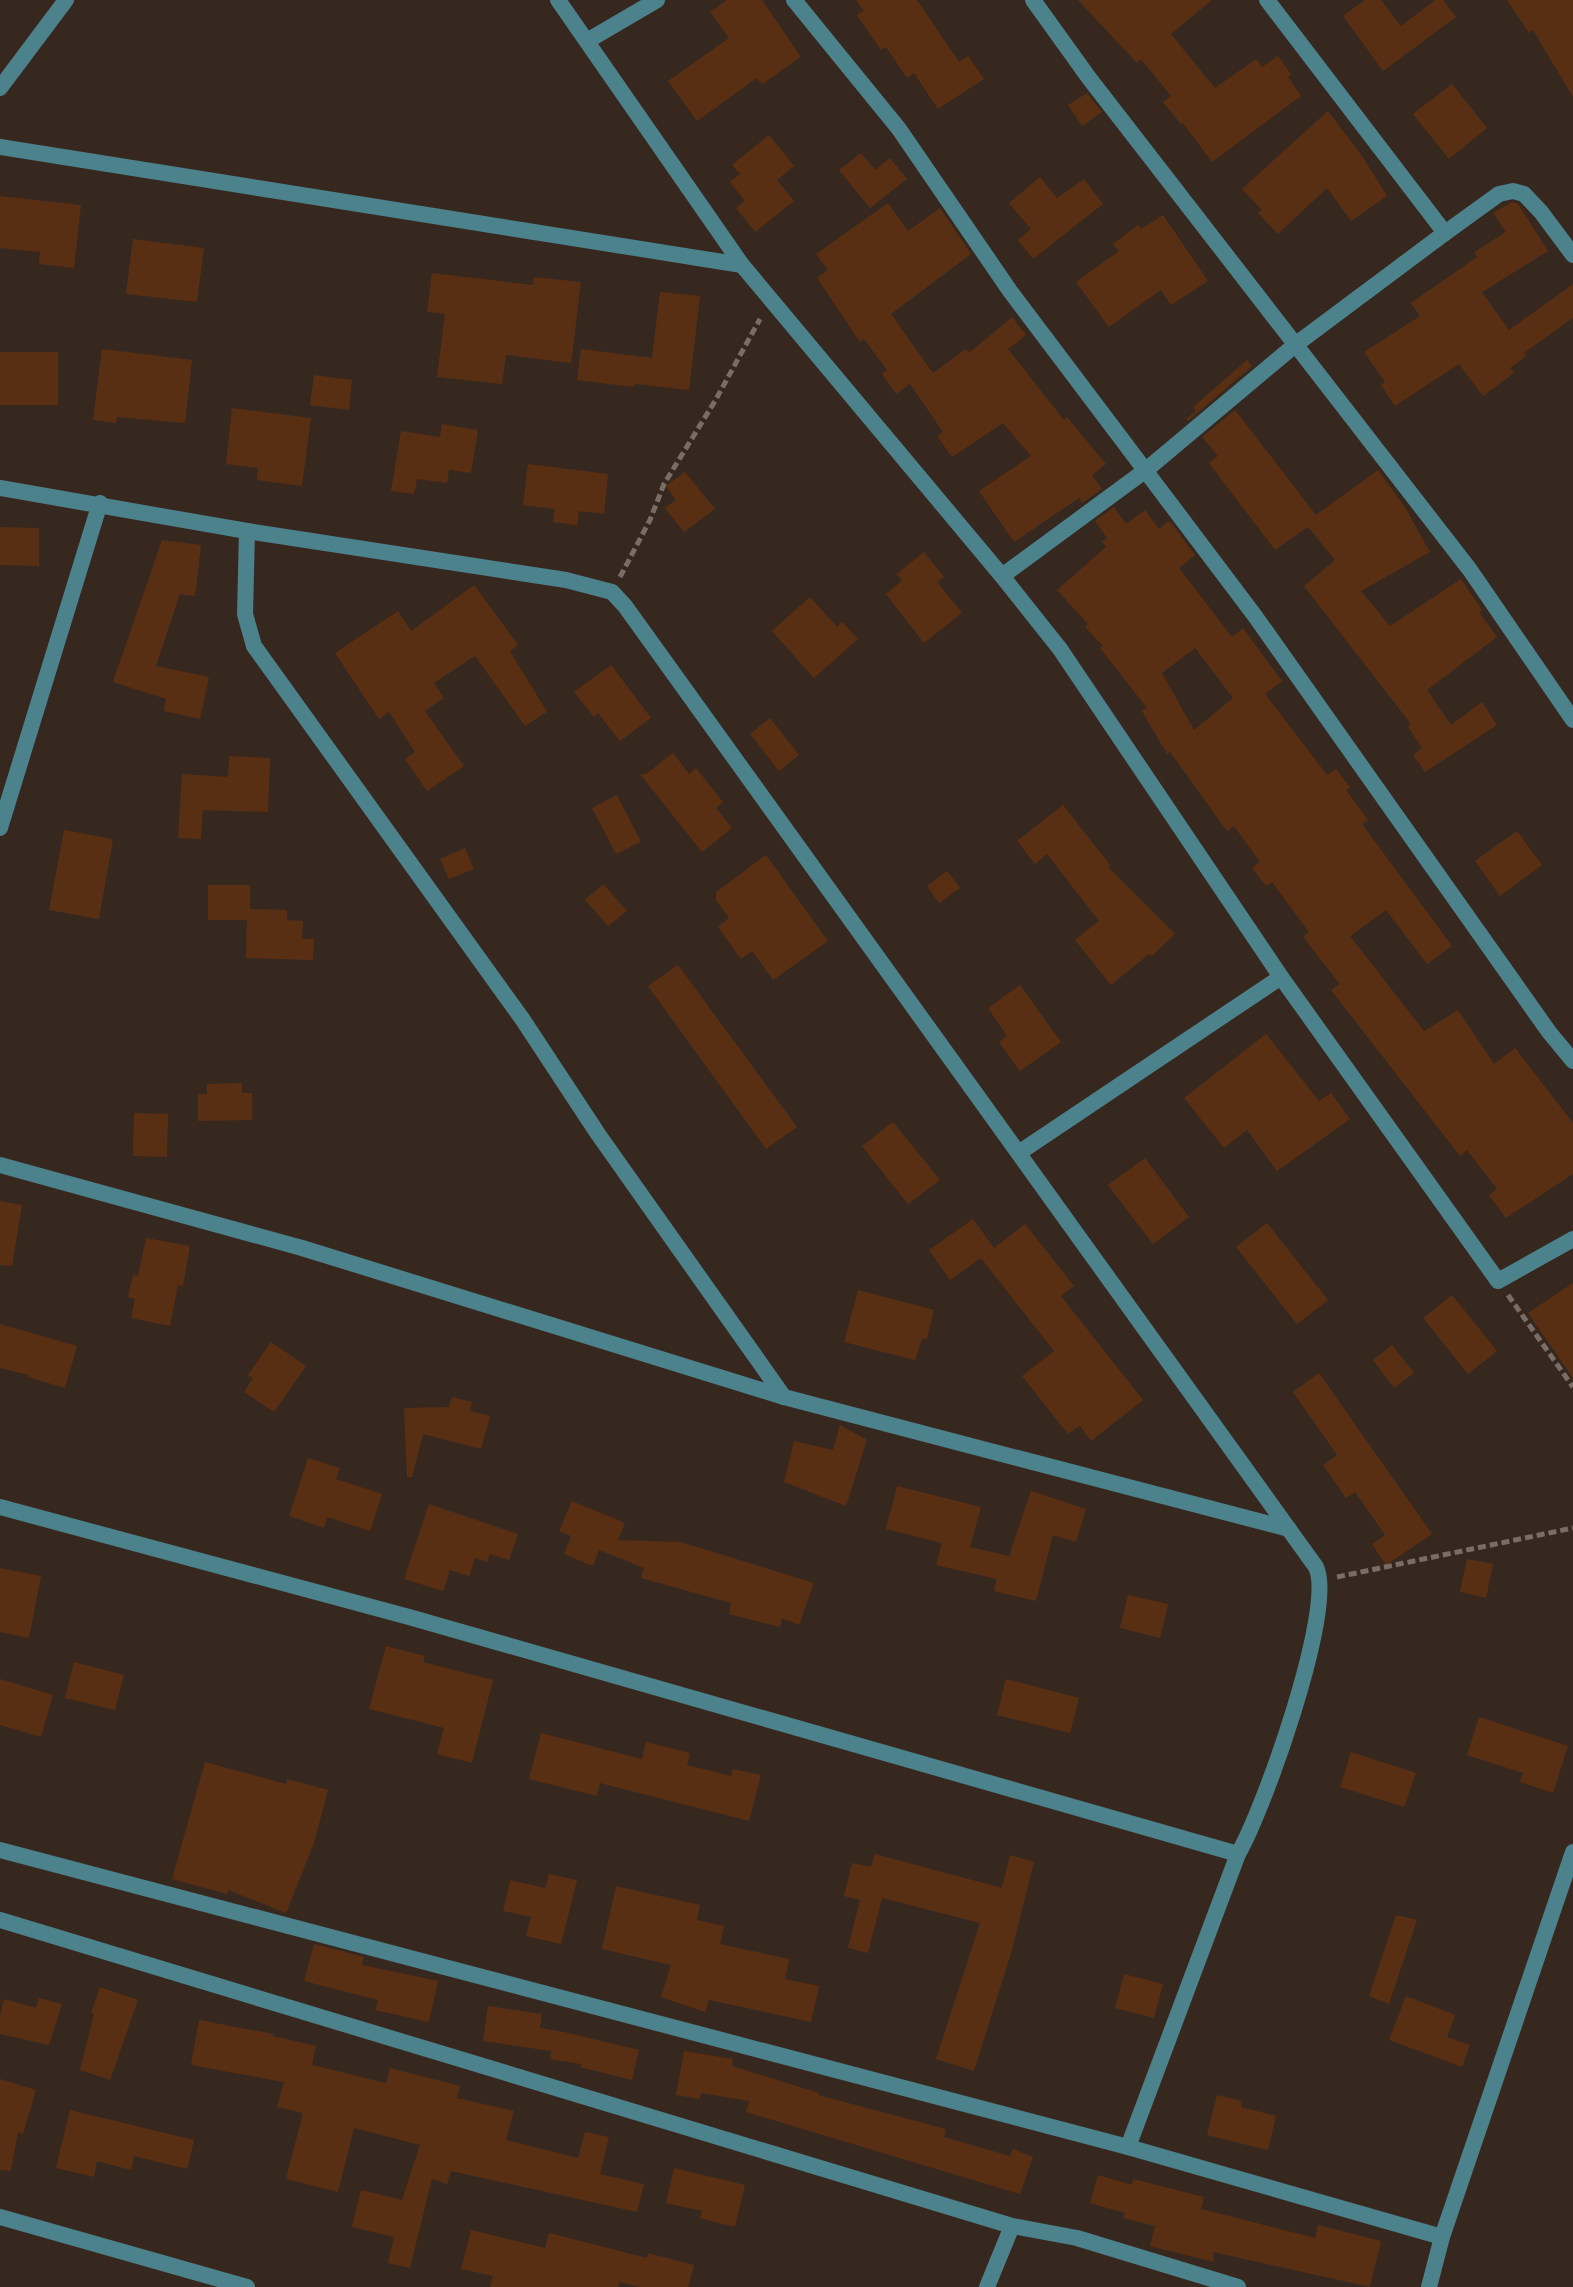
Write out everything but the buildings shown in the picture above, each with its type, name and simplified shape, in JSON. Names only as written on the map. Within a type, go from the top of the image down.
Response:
[{"type":"street","points":[[0,88],[66,0]]},
{"type":"street","points":[[558,0],[742,265],[1060,649],[1281,977],[1498,1281],[1573,1239]]},
{"type":"street","points":[[587,41],[657,0]]},
{"type":"street","points":[[794,0],[899,129],[1010,291],[1255,616],[1549,1032],[1573,1061]]},
{"type":"street","points":[[1033,0],[1089,78],[1470,570],[1573,720]]},
{"type":"street","points":[[1267,0],[1445,233]]},
{"type":"street","points":[[0,147],[742,265]]},
{"type":"street","points":[[1002,576],[1146,470],[1295,345],[1499,194],[1513,191],[1524,194],[1573,255]]},
{"type":"street","points":[[0,488],[247,531],[566,580],[612,592],[1020,1152],[1316,1567],[1321,1580],[1316,1625],[1295,1703],[1257,1816],[1238,1854],[1128,2147]]},
{"type":"street","points":[[0,828],[100,503]]},
{"type":"street","points":[[247,531],[245,614],[254,646],[523,1020],[598,1134],[784,1397]]},
{"type":"street","points":[[1020,1152],[1281,977]]},
{"type":"street","points":[[0,1165],[302,1248],[784,1397],[1289,1529]]},
{"type":"street","points":[[0,1507],[409,1617],[1238,1854]]},
{"type":"street","points":[[0,1850],[1128,2147],[1442,2237]]},
{"type":"street","points":[[1429,2287],[1442,2237],[1573,1852]]},
{"type":"street","points":[[0,1920],[1012,2226],[1077,2238],[1238,2287]]},
{"type":"street","points":[[0,2217],[247,2287]]},
{"type":"street","points":[[987,2287],[1012,2226]]},
{"type":"path","points":[[612,592],[650,520],[664,484],[715,401],[770,301]]},
{"type":"path","points":[[1498,1281],[1573,1387]]},
{"type":"path","points":[[1321,1580],[1573,1528]]}]
